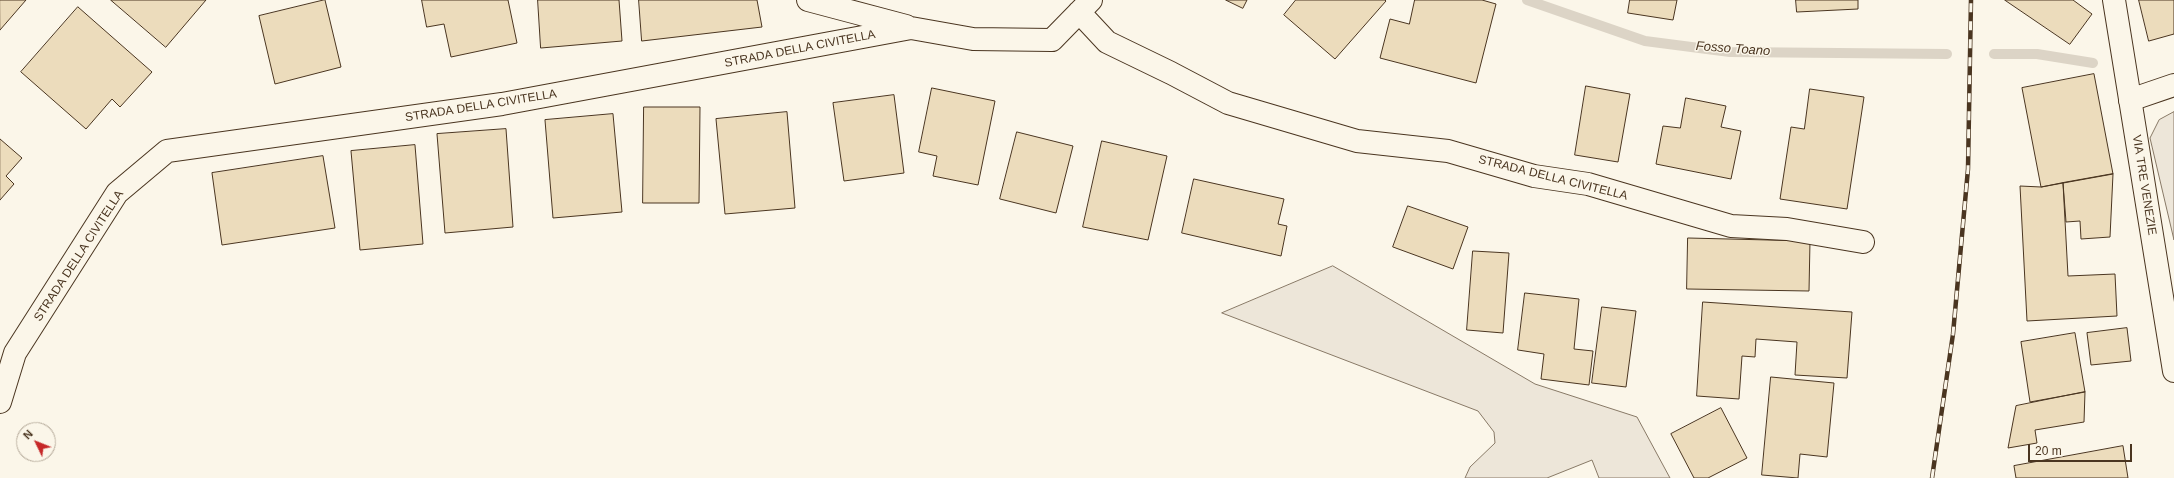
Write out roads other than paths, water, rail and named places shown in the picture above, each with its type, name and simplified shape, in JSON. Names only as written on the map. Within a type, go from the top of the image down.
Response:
[{"type":"street","points":[[808,0],[911,28]]},
{"type":"street","name":"VIA TRE VENEZIE","points":[[2114,0],[2174,371]]},
{"type":"street","name":"STRADA DELLA CIVITELLA","points":[[1,397],[16,353],[117,193],[167,151],[502,104],[911,28],[973,39],[1052,40],[1085,6],[1107,42],[1236,106],[1357,141],[1448,151],[1534,176],[1588,184],[1731,226],[1787,229],[1863,242]]},
{"type":"street","points":[[2130,100],[2174,85]]},
{"type":"waterway","name":"Fosso Toano","points":[[1527,0],[1645,41],[1730,52],[1947,54]]},
{"type":"waterway","name":"Fosso Toano","points":[[1994,54],[2037,54],[2093,63]]},
{"type":"railway","points":[[1932,478],[1953,334],[1968,169],[1971,0]]}]
